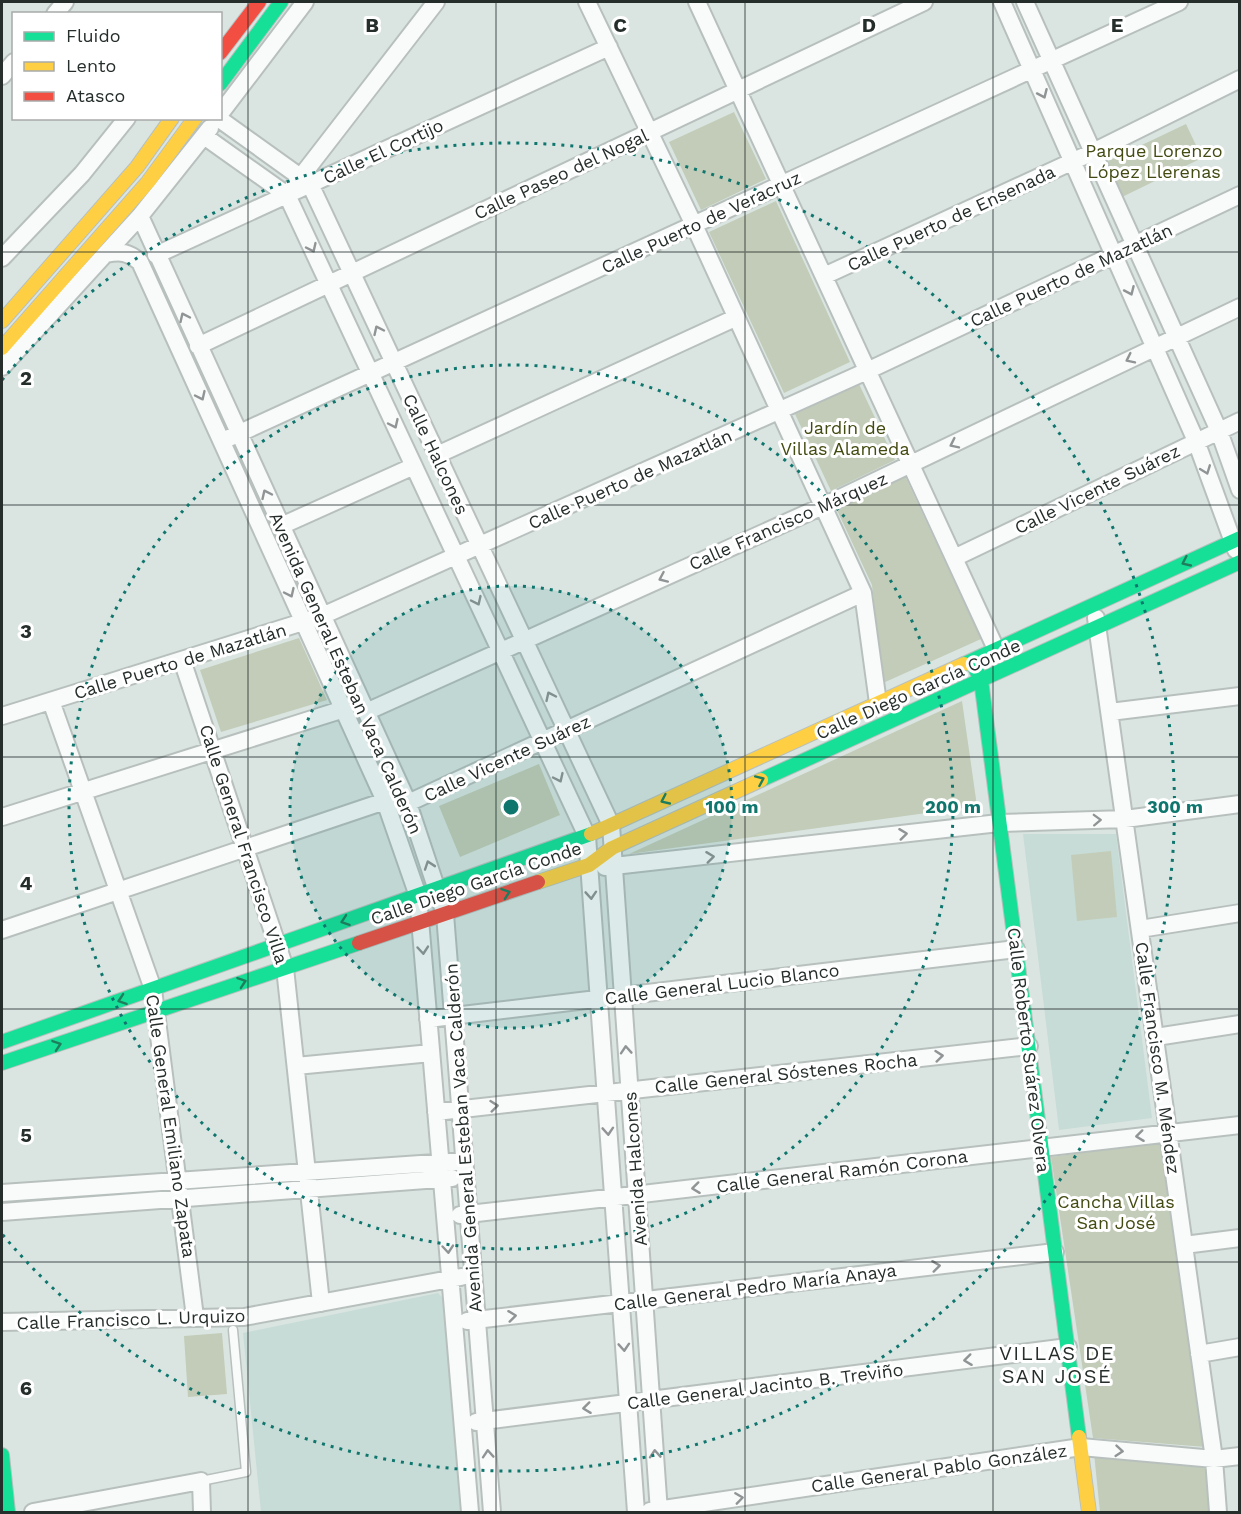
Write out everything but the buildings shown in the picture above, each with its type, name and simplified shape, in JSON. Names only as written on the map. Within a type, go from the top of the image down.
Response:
[{"type":"street","points":[[222,50],[259,2]]},
{"type":"street","points":[[222,81],[282,2]]},
{"type":"street","points":[[222,111],[305,2]]},
{"type":"street","points":[[156,255],[287,195],[305,181],[432,7],[451,2]]},
{"type":"street","points":[[587,2],[694,225],[863,593],[878,703]]},
{"type":"street","name":"Calle Paseo del Nogal","points":[[198,346],[924,2]]},
{"type":"street","points":[[1002,2],[1196,441],[1236,539],[1239,561]]},
{"type":"street","points":[[1025,2],[1219,430],[1239,490]]},
{"type":"street","name":"Calle Puerto de Veracruz","points":[[221,441],[1179,2]]},
{"type":"street","points":[[700,3],[996,649]]},
{"type":"street","name":"Calle El Cortijo","points":[[305,181],[609,47]]},
{"type":"street","points":[[2,76],[12,64]]},
{"type":"street","name":"Calle Puerto de Ensenada","points":[[824,276],[1093,152],[1239,79]]},
{"type":"street","points":[[2,258],[82,174],[125,120]]},
{"type":"street","points":[[2,321],[136,167],[171,120]]},
{"type":"street","points":[[2,348],[148,182],[194,120]]},
{"type":"street","points":[[2,367],[140,216],[216,120]]},
{"type":"street","name":"Calle Halcones","points":[[221,120],[305,181],[351,273],[611,825]]},
{"type":"street","name":"Calle Halcones","points":[[204,136],[287,195],[587,836]]},
{"type":"street","name":"Calle Puerto de Mazatlán","points":[[2,716],[322,616],[778,412],[1239,195]]},
{"type":"street","name":"Avenida General Esteban Vaca Calderón","points":[[140,216],[408,803],[445,914],[492,1512]]},
{"type":"street","name":"Avenida General Esteban Vaca Calderón","points":[[106,254],[119,252],[131,254],[140,262],[385,801],[418,896],[470,1512]]},
{"type":"street","name":"Calle Francisco Márquez","points":[[366,712],[823,506],[1239,307]]},
{"type":"street","points":[[437,455],[735,318]]},
{"type":"street","name":"Calle Vicente Suárez","points":[[954,558],[1239,421]]},
{"type":"street","points":[[281,526],[414,466]]},
{"type":"street","name":"Calle Diego García Conde","points":[[2,1042],[587,836],[1236,539]]},
{"type":"street","points":[[279,569],[297,561]]},
{"type":"street","name":"Calle Diego García Conde","points":[[2,1063],[589,865],[612,848],[1239,561]]},
{"type":"street","name":"Calle Vicente Suárez","points":[[2,930],[385,801],[408,803],[863,593]]},
{"type":"street","name":"Calle Francisco M. Méndez","points":[[1091,606],[1099,626],[1214,1460],[1218,1512]]},
{"type":"street","name":"Calle General Francisco Villa","points":[[182,660],[279,944],[285,968],[321,1302]]},
{"type":"street","name":"Calle Roberto Suárez Olvera","points":[[971,661],[981,680],[1089,1512]]},
{"type":"street","points":[[1110,712],[1239,696]]},
{"type":"street","name":"Calle General Emiliano Zapata","points":[[51,701],[153,989],[195,1317]]},
{"type":"street","points":[[2,817],[344,710]]},
{"type":"street","points":[[589,865],[614,868],[999,823],[1125,819],[1239,804]]},
{"type":"street","name":"Avenida Halcones","points":[[611,825],[659,1511]]},
{"type":"street","name":"Avenida Halcones","points":[[587,836],[638,1512]]},
{"type":"street","points":[[1140,929],[1239,913]]},
{"type":"street","name":"Calle General Lucio Blanco","points":[[428,1018],[1016,949]]},
{"type":"street","points":[[1156,1037],[1239,1024]]},
{"type":"street","name":"Calle General Sóstenes Rocha","points":[[436,1112],[1029,1046]]},
{"type":"street","points":[[296,1066],[431,1053]]},
{"type":"street","name":"Calle General Ramón Corona","points":[[445,1217],[1239,1125]]},
{"type":"street","points":[[2,1212],[309,1189],[465,1169]]},
{"type":"street","points":[[2,1193],[307,1172],[441,1171]]},
{"type":"street","points":[[1184,1245],[1239,1238]]},
{"type":"street","name":"Calle General Pedro María Anaya","points":[[454,1322],[1055,1252]]},
{"type":"street","name":"Calle Francisco L. Urquizo","points":[[2,1322],[244,1317],[474,1275]]},
{"type":"street","name":"Calle General Jacinto B. Treviño","points":[[463,1424],[1068,1347]]},
{"type":"street","points":[[1199,1354],[1239,1347]]},
{"type":"street","name":"Calle General Pablo González","points":[[638,1512],[659,1511],[1081,1447],[1214,1460],[1239,1456]]},
{"type":"street","points":[[2,1455],[8,1512]]},
{"type":"street","points":[[33,1512],[201,1481],[202,1512]]},
{"type":"lane","points":[[201,1481],[246,1472],[233,1330]]},
{"type":"shaded area","points":[[1023,834],[1116,834],[1152,1118],[1059,1130]]},
{"type":"shaded area","points":[[438,1293],[444,1299],[464,1512],[261,1512],[243,1333]]},
{"type":"green space","points":[[734,112],[766,179],[701,210],[669,142]]},
{"type":"green space","name":"Parque Lorenzo López Llerenas","points":[[1186,124],[1202,158],[1122,197],[1106,162]]},
{"type":"green space","points":[[776,201],[850,362],[784,393],[709,232]]},
{"type":"green space","name":"Jardín de Villas Alameda","points":[[859,384],[895,460],[831,491],[795,414]]},
{"type":"green space","points":[[905,476],[981,639],[883,683],[872,585],[836,508]]},
{"type":"green space","points":[[299,638],[327,700],[221,732],[200,670]]},
{"type":"green space","points":[[962,701],[977,806],[629,854]]},
{"type":"green space","points":[[539,764],[560,815],[460,857],[439,806]]},
{"type":"green space","points":[[1111,851],[1117,917],[1077,921],[1071,855]]},
{"type":"green space","name":"Cancha Villas San José","points":[[1165,1142],[1206,1447],[1093,1438],[1051,1157]]},
{"type":"green space","points":[[222,1333],[227,1394],[188,1397],[184,1336]]},
{"type":"green space","points":[[1094,1453],[1208,1466],[1212,1512],[1100,1512]]},
{"type":"traffic: fast","points":[[222,81],[281,2]]},
{"type":"traffic: fast","points":[[964,664],[1240,538]]},
{"type":"traffic: fast","points":[[761,780],[1240,562]]},
{"type":"traffic: fast","points":[[975,668],[981,680],[1079,1437]]},
{"type":"traffic: fast","points":[[2,1042],[591,834]]},
{"type":"traffic: fast","points":[[2,1063],[359,943]]},
{"type":"traffic: fast","points":[[2,1455],[8,1512]]},
{"type":"traffic: slow","points":[[2,321],[137,167],[171,120]]},
{"type":"traffic: slow","points":[[2,348],[148,182],[194,120]]},
{"type":"traffic: slow","points":[[591,834],[964,664]]},
{"type":"traffic: slow","points":[[538,882],[589,865],[612,848],[761,780]]},
{"type":"traffic: slow","points":[[1079,1437],[1089,1512]]},
{"type":"traffic: jam","points":[[222,50],[259,2]]},
{"type":"traffic: jam","points":[[359,943],[538,882]]},
{"type":"district","name":"VILLAS DE SAN JOSÉ","points":[[1057,1364]]}]
